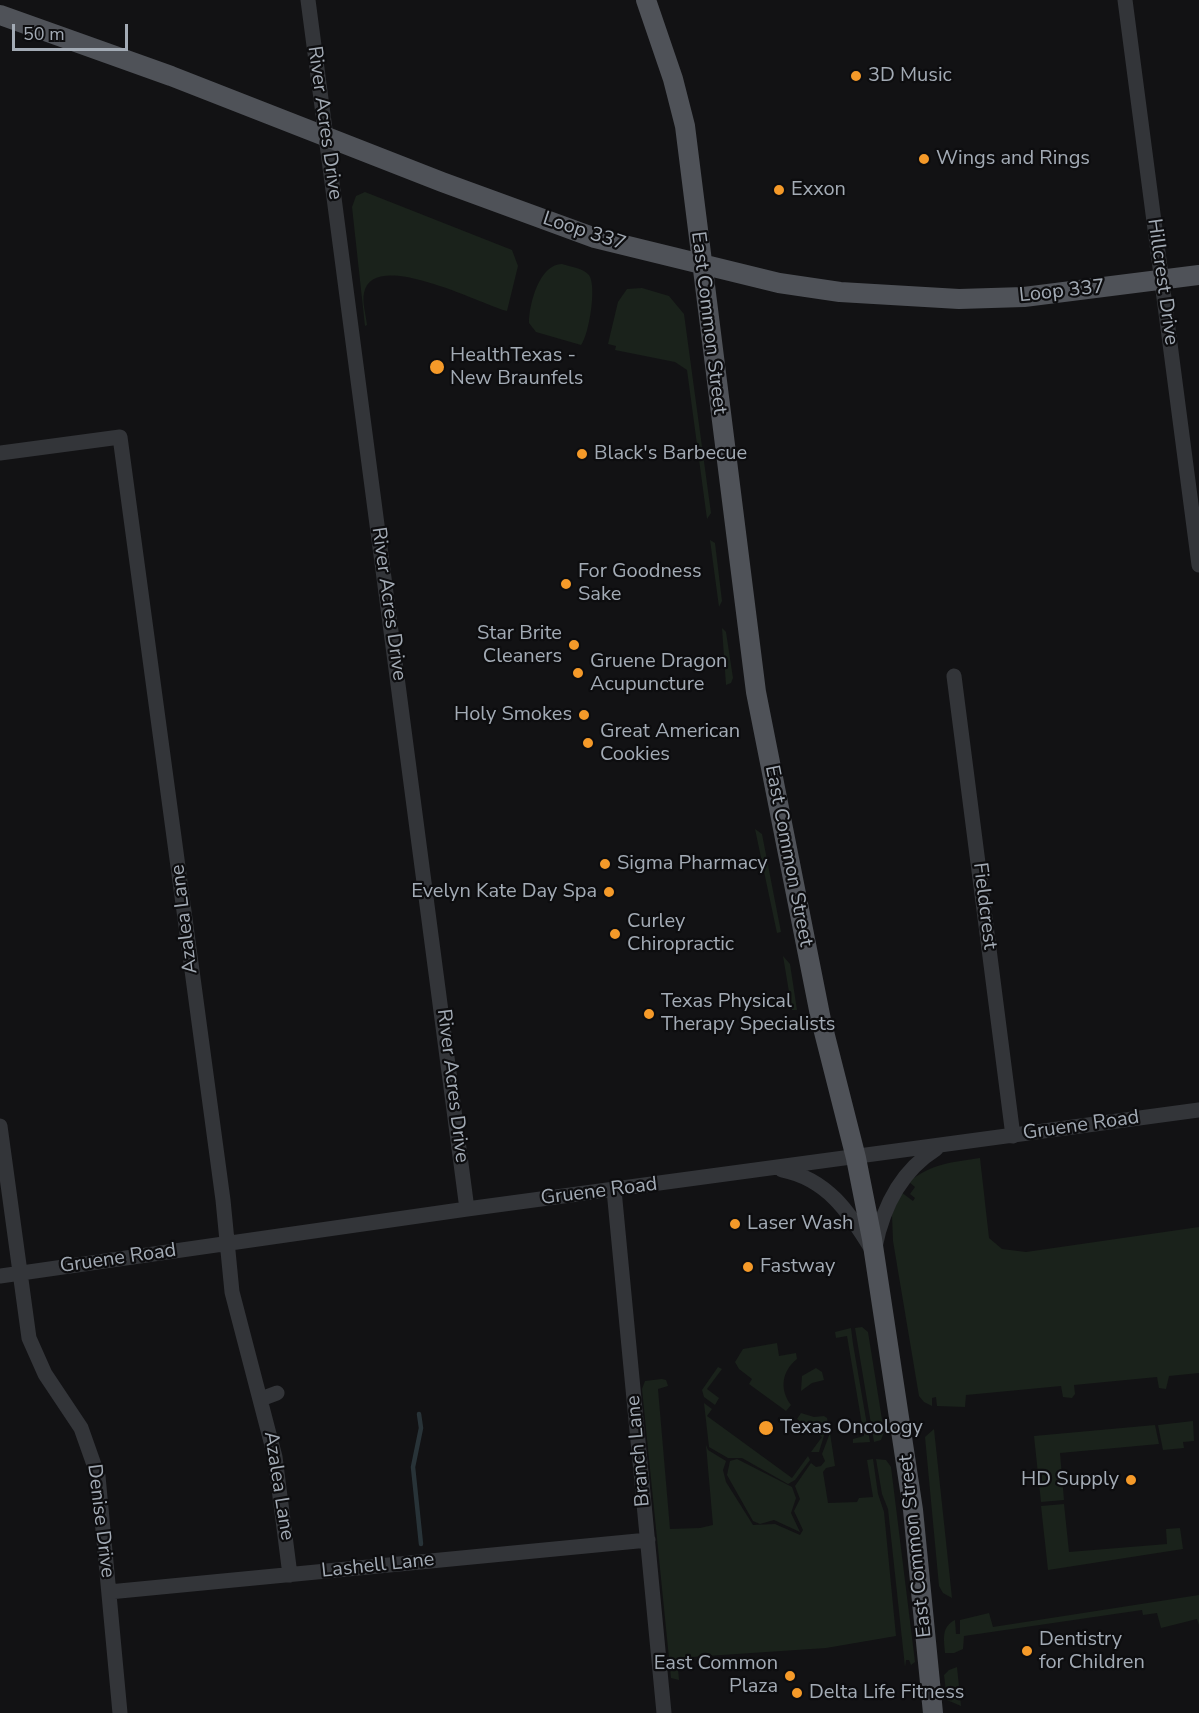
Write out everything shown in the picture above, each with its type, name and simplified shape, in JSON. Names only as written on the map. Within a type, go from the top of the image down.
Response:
[{"type":"main road","name":"East Common Street","points":[[646,0],[674,80],[685,126],[700,264],[758,709],[821,1020],[856,1158],[874,1253],[913,1510],[933,1713]]},
{"type":"main road","name":"Loop 337","points":[[0,15],[596,238],[778,283],[840,292],[907,297],[1024,297],[1199,276]]},
{"type":"street","name":"River Acres Drive","points":[[308,0],[328,136],[467,1209]]},
{"type":"street","name":"Hillcrest Drive","points":[[1125,0],[1199,565]]},
{"type":"street","name":"Azalea Lane","points":[[0,453],[120,437],[237,1317],[261,1399],[280,1486],[290,1575]]},
{"type":"street","name":"Fieldcrest","points":[[954,676],[1013,1136]]},
{"type":"street","name":"Gruene Road","points":[[0,1276],[467,1209],[777,1169],[1199,1110]]},
{"type":"street","name":"Denise Drive","points":[[0,1126],[18,1274],[33,1350],[45,1374],[75,1417],[92,1455],[98,1476],[120,1713]]},
{"type":"street","points":[[874,1253],[882,1222],[897,1187],[914,1166],[940,1146]]},
{"type":"street","points":[[777,1169],[798,1174],[829,1191],[856,1224],[874,1253]]},
{"type":"street","name":"Branch Lane","points":[[614,1190],[664,1713]]},
{"type":"street","points":[[261,1399],[277,1394]]},
{"type":"street","name":"Lashell Lane","points":[[109,1592],[648,1540]]},
{"type":"shaded area","points":[[365,192],[512,250],[518,266],[507,311],[430,282],[386,276],[371,280],[364,293],[367,325],[365,326],[352,207],[356,196]]},
{"type":"shaded area","points":[[562,264],[584,271],[589,275],[591,281],[591,310],[587,331],[581,345],[536,332],[529,323],[533,296],[541,278],[554,266]]},
{"type":"shaded area","points":[[642,288],[669,296],[684,314],[711,513],[707,519],[687,370],[675,362],[615,350],[616,346],[608,344],[618,302],[627,289]]},
{"type":"shaded area","points":[[710,540],[715,543],[722,601],[719,607]]},
{"type":"shaded area","points":[[722,628],[726,632],[733,678],[731,683],[726,685]]},
{"type":"shaded area","points":[[755,829],[762,834],[781,932],[777,933]]},
{"type":"shaded area","points":[[783,956],[790,964],[797,1010],[792,1010]]},
{"type":"shaded area","points":[[980,1158],[989,1238],[1002,1249],[1026,1252],[1199,1227],[1199,1373],[1169,1376],[1166,1389],[1159,1388],[1157,1377],[1074,1385],[1075,1394],[1072,1398],[1063,1397],[1061,1386],[966,1395],[965,1407],[937,1406],[936,1397],[932,1398],[932,1406],[924,1402],[919,1396],[893,1241],[892,1215],[901,1192],[913,1201],[915,1198],[910,1194],[915,1187],[909,1182],[917,1176],[942,1165]]},
{"type":"shaded area","points":[[862,1327],[868,1332],[884,1432],[881,1440],[874,1442],[855,1328]]},
{"type":"shaded area","points":[[851,1328],[870,1442],[853,1443],[853,1439],[864,1436],[847,1336],[836,1338],[835,1332]]},
{"type":"shaded area","points":[[777,1343],[779,1356],[796,1353],[797,1359],[785,1375],[785,1393],[791,1405],[786,1411],[749,1384],[752,1379],[739,1369],[735,1362],[743,1349]]},
{"type":"shaded area","points":[[718,1367],[722,1369],[707,1389],[719,1398],[715,1405],[704,1397],[702,1390]]},
{"type":"shaded area","points":[[816,1368],[822,1372],[824,1380],[812,1383],[801,1391],[802,1376]]},
{"type":"shaded area","points":[[666,1380],[668,1386],[658,1389],[670,1529],[713,1525],[706,1445],[708,1450],[726,1461],[723,1470],[726,1482],[753,1525],[775,1524],[800,1535],[803,1530],[794,1511],[800,1499],[795,1486],[811,1463],[816,1467],[821,1466],[825,1461],[822,1454],[830,1433],[835,1466],[826,1468],[823,1472],[828,1503],[857,1502],[859,1498],[873,1497],[867,1460],[873,1459],[878,1494],[884,1512],[896,1636],[826,1648],[677,1658],[679,1680],[671,1678],[642,1389],[645,1381]]},
{"type":"shaded area","points":[[704,1403],[712,1409],[707,1416],[792,1478],[808,1456],[810,1460],[795,1480],[788,1484],[742,1458],[728,1458],[709,1447]]},
{"type":"shaded area","points":[[801,1413],[827,1418],[829,1428],[826,1429],[819,1452],[811,1452],[822,1437],[797,1419]]},
{"type":"shaded area","points":[[1193,1421],[1194,1441],[1183,1442],[1184,1448],[1163,1450],[1158,1425]]},
{"type":"shaded area","points":[[1155,1425],[1159,1444],[1060,1453],[1064,1500],[1041,1502],[1034,1436]]},
{"type":"shaded area","points":[[934,1429],[952,1598],[943,1593],[939,1586],[925,1437]]},
{"type":"shaded area","points":[[737,1459],[792,1487],[796,1498],[791,1513],[800,1532],[774,1520],[760,1524],[753,1521],[727,1475],[730,1461]]},
{"type":"shaded area","points":[[876,1459],[886,1460],[891,1467],[915,1662],[911,1665],[909,1660],[906,1660],[905,1667],[888,1509],[882,1494]]},
{"type":"shaded area","points":[[1064,1504],[1069,1552],[1167,1544],[1166,1529],[1180,1528],[1183,1549],[1048,1570],[1041,1506]]},
{"type":"shaded area","points":[[1199,1595],[1199,1625],[1197,1619],[1161,1628],[1157,1613],[1143,1615],[1142,1610],[964,1636],[963,1649],[954,1653],[945,1653],[945,1630],[955,1620],[956,1634],[960,1634],[960,1620],[989,1613],[993,1627]]},
{"type":"shaded area","points":[[957,1667],[961,1706],[947,1700],[944,1675]]},
{"type":"waterway","points":[[419,1414],[421,1428],[413,1467],[421,1544]]},
{"type":"place","name":"3D Music","points":[[856,76]]},
{"type":"place","name":"Wings and Rings","points":[[924,159]]},
{"type":"place","name":"Exxon","points":[[779,190]]},
{"type":"place","name":"HealthTexas - New Braunfels","points":[[437,367]]},
{"type":"place","name":"Black's Barbecue","points":[[582,454]]},
{"type":"place","name":"For Goodness Sake","points":[[566,584]]},
{"type":"place","name":"Star Brite Cleaners","points":[[574,645]]},
{"type":"place","name":"Gruene Dragon Acupuncture","points":[[578,673]]},
{"type":"place","name":"Holy Smokes","points":[[584,715]]},
{"type":"place","name":"Great American Cookies","points":[[588,743]]},
{"type":"place","name":"Sigma Pharmacy","points":[[605,864]]},
{"type":"place","name":"Evelyn Kate Day Spa","points":[[609,892]]},
{"type":"place","name":"Curley Chiropractic","points":[[615,934]]},
{"type":"place","name":"Texas Physical Therapy Specialists","points":[[649,1014]]},
{"type":"place","name":"Laser Wash","points":[[735,1224]]},
{"type":"place","name":"Fastway","points":[[748,1267]]},
{"type":"place","name":"Texas Oncology","points":[[766,1428]]},
{"type":"place","name":"HD Supply","points":[[1131,1480]]},
{"type":"place","name":"Dentistry for Children","points":[[1027,1651]]},
{"type":"place","name":"East Common Plaza","points":[[790,1676]]},
{"type":"place","name":"Delta Life Fitness","points":[[797,1693]]}]
